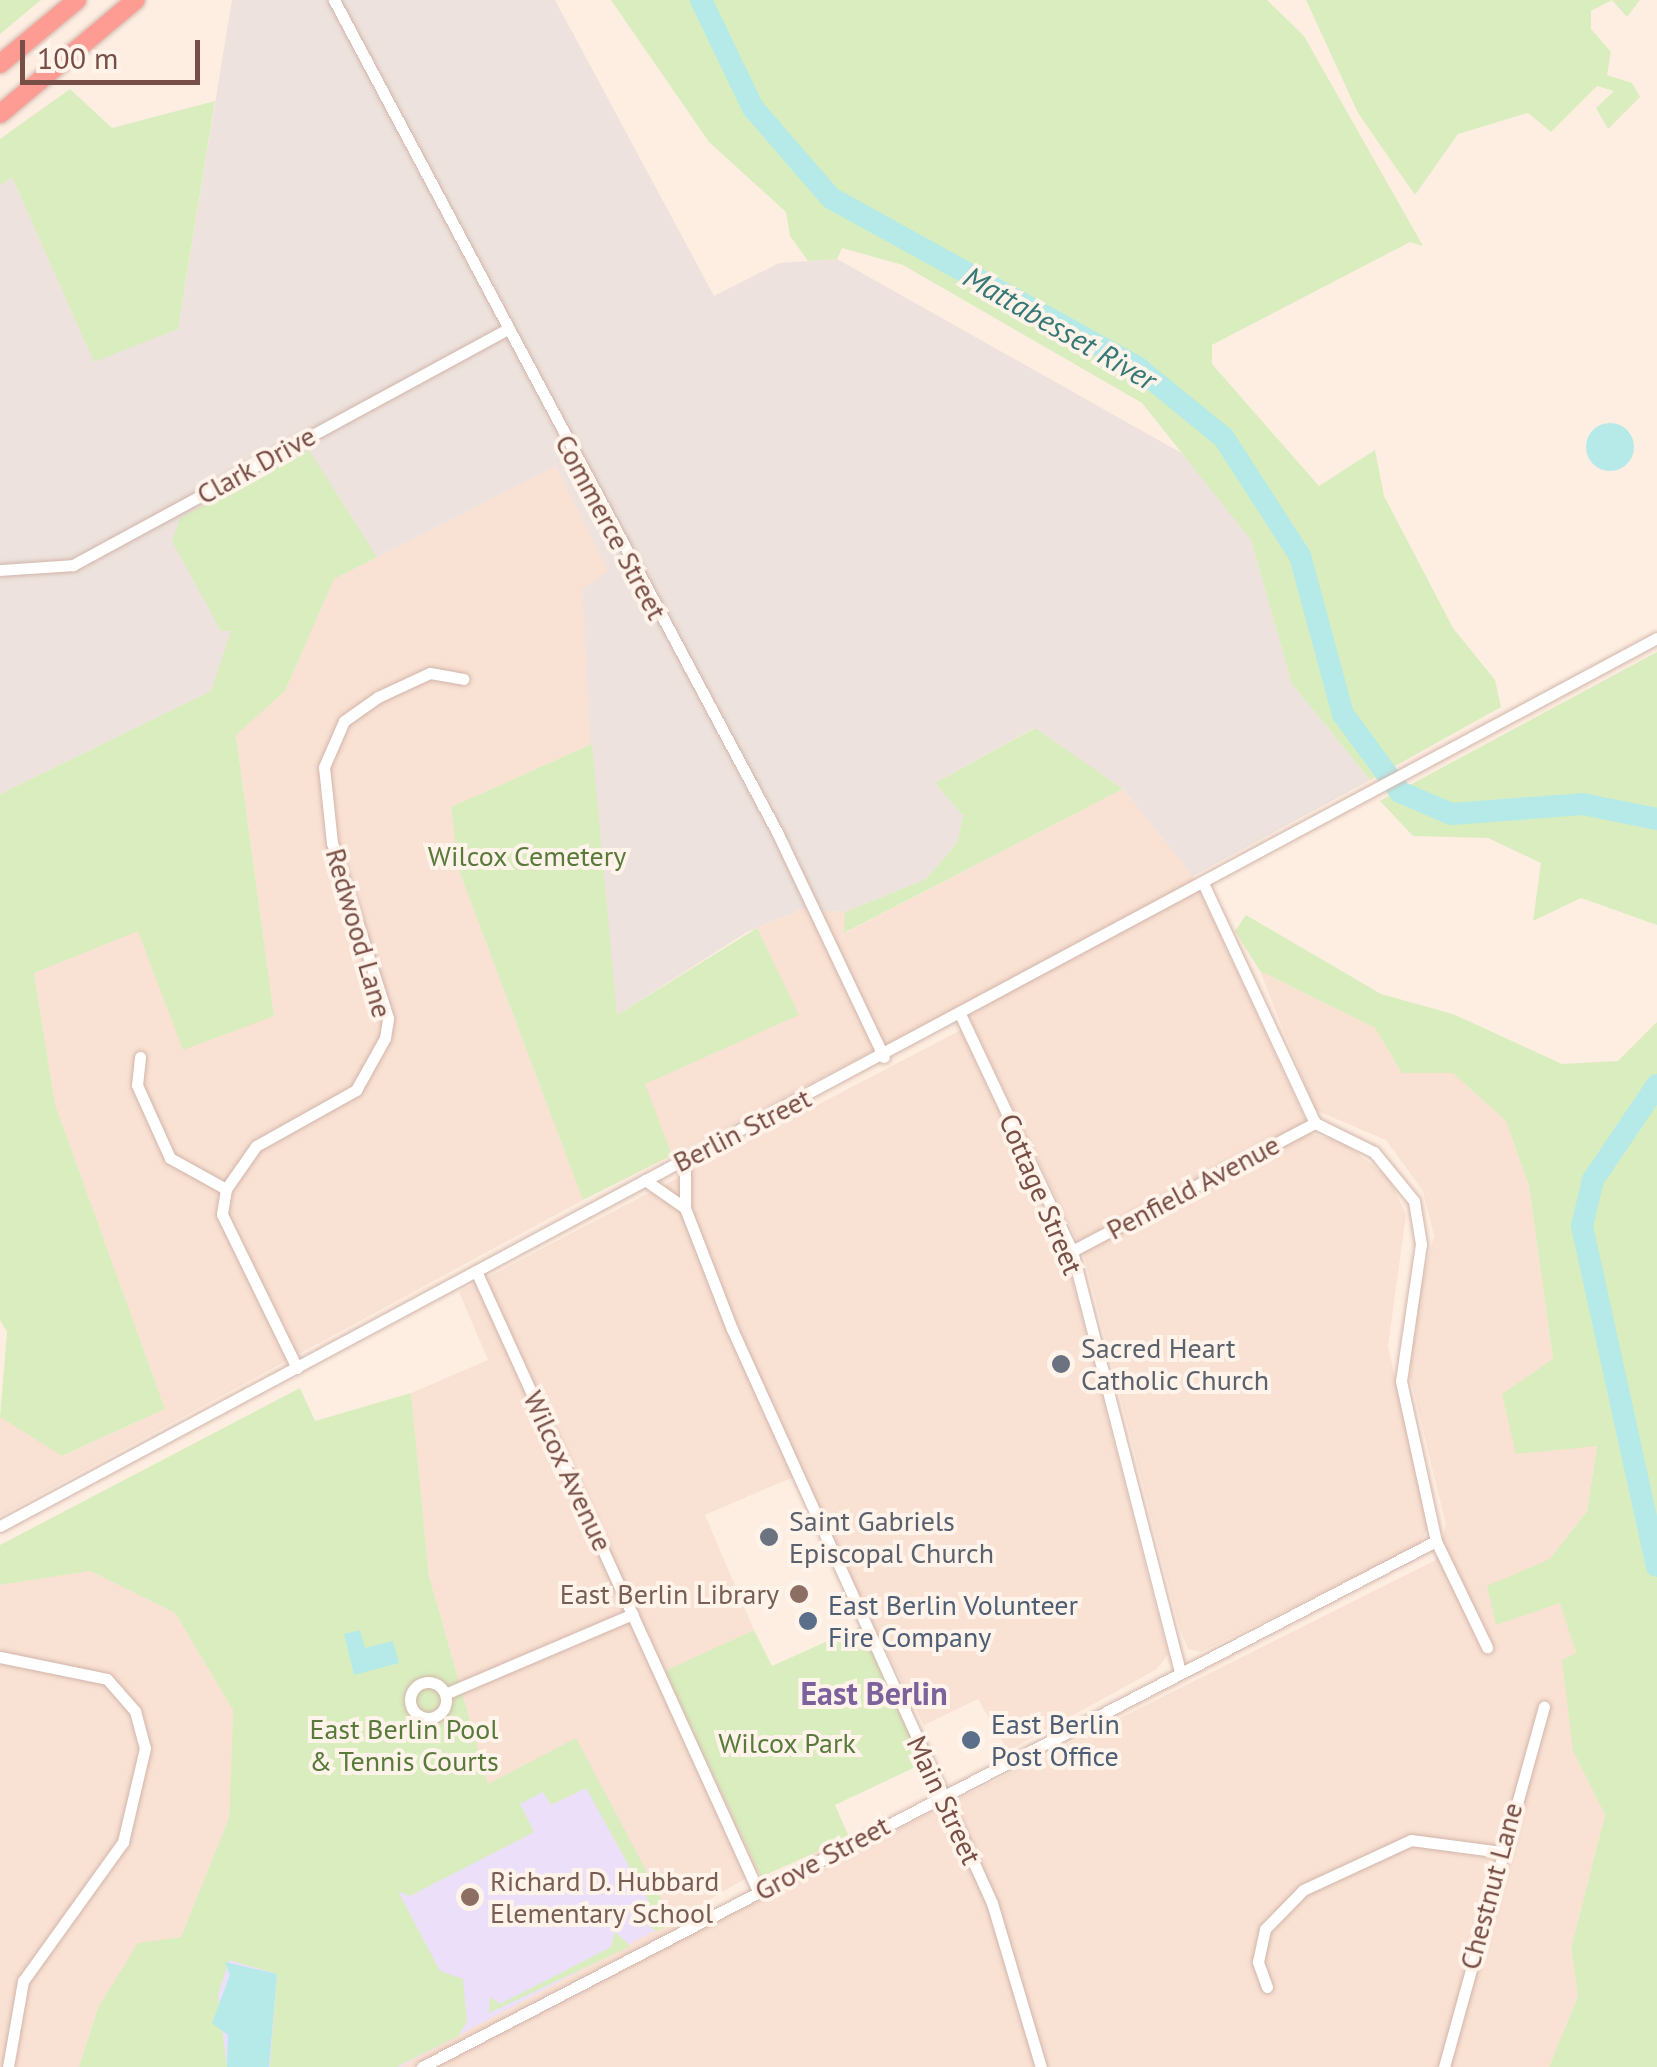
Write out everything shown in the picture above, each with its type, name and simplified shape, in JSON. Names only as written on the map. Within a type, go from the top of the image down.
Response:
[{"type":"highway","points":[[0,64],[76,0]]},
{"type":"highway","points":[[0,114],[136,0]]},
{"type":"street","name":"Commerce Street","points":[[334,0],[504,330],[777,832],[884,1056]]},
{"type":"street","name":"Clark Drive","points":[[0,570],[73,566],[504,330]]},
{"type":"street","name":"Berlin Street","points":[[0,1526],[961,1016],[1657,638]]},
{"type":"street","name":"Redwood Lane","points":[[226,1189],[256,1146],[356,1090],[386,1038],[388,1018],[332,843],[324,767],[331,741],[344,721],[406,680],[463,679]]},
{"type":"street","points":[[1203,883],[1315,1124],[1386,1162],[1418,1214],[1401,1381],[1436,1541],[1487,1647]]},
{"type":"street","name":"Cottage Street","points":[[961,1016],[1072,1251],[1180,1669]]},
{"type":"street","points":[[140,1057],[137,1085],[170,1158],[226,1189],[230,1238],[297,1368]]},
{"type":"street","name":"Penfield Avenue","points":[[1072,1251],[1315,1124]]},
{"type":"street","name":"Main Street","points":[[685,1160],[686,1208],[1022,1979],[1042,2067]]},
{"type":"street","points":[[646,1180],[686,1208]]},
{"type":"street","name":"Wilcox Avenue","points":[[476,1271],[758,1891]]},
{"type":"street","name":"Grove Street","points":[[422,2067],[1180,1669],[1436,1541]]},
{"type":"street","points":[[445,1694],[633,1614]]},
{"type":"street","points":[[0,1657],[106,1680],[135,1711],[145,1748],[124,1842],[23,1981],[8,2067]]},
{"type":"street","name":"Chestnut Lane","points":[[1444,2067],[1544,1707]]},
{"type":"street","points":[[1267,1987],[1258,1962],[1265,1929],[1303,1890],[1411,1840],[1501,1852]]},
{"type":"shaded area","points":[[232,0],[555,0],[714,296],[779,263],[837,259],[1199,463],[1251,540],[1292,684],[1370,780],[1193,876],[1123,789],[1034,728],[935,783],[963,816],[957,843],[926,879],[845,912],[802,909],[747,932],[617,1015],[598,877],[582,589],[608,571],[556,466],[232,631],[211,691],[0,794],[0,185],[12,177],[94,361],[178,329]]},
{"type":"shaded area","points":[[556,466],[609,571],[582,590],[592,744],[451,807],[458,868],[583,1200],[0,1516],[0,1417],[63,1456],[165,1409],[55,1104],[34,973],[138,930],[274,1016],[236,734],[285,691],[334,579]]},
{"type":"shaded area","points":[[1123,789],[1193,876],[1312,1134],[1344,1143],[1389,1178],[1406,1215],[1388,1346],[1428,1527],[1420,1545],[1201,1652],[1188,1649],[1180,1630],[1084,1255],[963,1005],[672,1155],[644,1084],[798,1015],[757,928],[802,909],[845,912],[845,933]]},
{"type":"shaded area","points":[[1260,971],[1375,1028],[1402,1073],[1452,1072],[1506,1121],[1529,1186],[1553,1359],[1516,1454],[1597,1445],[1587,1511],[1550,1559],[1576,1654],[1573,1751],[1605,1815],[1571,1948],[1578,1996],[1549,2067],[399,2067],[576,1739],[488,1784],[429,1576],[411,1393],[488,1360],[459,1292],[961,1030],[1067,1258],[1168,1654],[1157,1669],[1008,1751],[978,1699],[924,1725],[798,1475],[705,1515],[754,1630],[666,1671],[758,1871],[673,1921],[681,1938],[1436,1560],[1446,1525],[1410,1376],[1415,1306],[1434,1236],[1423,1191],[1386,1140],[1315,1110]]},
{"type":"shaded area","points":[[90,1571],[175,1613],[233,1710],[229,1818],[181,1937],[98,2008],[79,2067],[0,2067],[0,1585]]},
{"type":"shaded area","name":"Richard D. Hubbard Elementary School","points":[[576,1738],[673,1921],[399,2067],[217,2067],[189,1947]]},
{"type":"green space","points":[[0,0],[41,0],[0,34]]},
{"type":"green space","points":[[611,0],[1267,0],[1304,36],[1423,246],[1410,242],[1212,345],[1212,364],[1319,486],[1375,450],[1384,496],[1453,628],[1495,680],[1501,707],[1370,780],[1292,684],[1251,540],[1142,403],[903,265],[842,248],[837,259],[808,261],[790,236],[786,212],[709,142]]},
{"type":"green space","points":[[1306,0],[1612,0],[1591,11],[1591,29],[1611,52],[1607,75],[1632,83],[1640,97],[1608,129],[1596,108],[1614,91],[1597,86],[1551,132],[1528,113],[1458,134],[1415,195],[1358,113]]},
{"type":"green space","points":[[1612,0],[1640,0],[1627,17]]},
{"type":"green space","points":[[70,89],[112,128],[215,101],[178,329],[94,362],[12,177],[0,185],[0,139]]},
{"type":"green space","points":[[309,450],[377,557],[334,579],[285,691],[236,735],[274,1016],[183,1050],[138,931],[34,973],[55,1104],[165,1409],[62,1456],[0,1417],[7,1332],[0,1320],[0,794],[211,691],[231,631],[221,631],[172,541],[180,518]]},
{"type":"green space","points":[[1657,652],[1657,925],[1581,898],[1533,921],[1541,863],[1488,838],[1413,836],[1380,801]]},
{"type":"green space","points":[[1035,728],[1123,789],[844,933],[845,912],[926,879],[957,843],[963,816],[935,783]]},
{"type":"green space","name":"Wilcox Cemetery","points":[[592,744],[617,1015],[757,928],[799,1015],[645,1084],[672,1155],[583,1200],[458,868],[451,807]]},
{"type":"green space","points":[[1246,915],[1381,994],[1453,1014],[1562,1064],[1618,1061],[1657,1022],[1657,2067],[1549,2067],[1578,1996],[1571,1948],[1605,1815],[1573,1751],[1562,1660],[1576,1653],[1560,1603],[1496,1625],[1487,1586],[1550,1559],[1587,1511],[1597,1446],[1516,1454],[1502,1394],[1553,1359],[1529,1186],[1506,1121],[1453,1073],[1402,1073],[1375,1028],[1260,971],[1235,931]]},
{"type":"green space","name":"East Berlin Pool & Tennis Courts","points":[[300,1388],[315,1421],[411,1393],[429,1576],[488,1784],[576,1738],[674,1923],[656,1931],[646,1924],[657,1919],[586,1788],[551,1805],[543,1792],[520,1804],[534,1832],[410,1896],[398,1891],[440,1971],[463,1979],[467,2022],[458,2036],[396,2067],[270,2067],[277,1974],[229,1960],[218,1995],[227,2067],[79,2067],[98,2008],[138,1943],[181,1937],[229,1818],[233,1710],[175,1613],[90,1571],[0,1585],[0,1545]]},
{"type":"green space","name":"Wilcox Park","points":[[861,1626],[924,1763],[835,1805],[849,1837],[761,1877],[665,1671],[754,1630],[772,1666]]},
{"type":"green space","points":[[615,1932],[631,1946],[489,2013],[490,1997],[500,2004],[611,1947]]},
{"type":"water","points":[[1610,423],[1627,430],[1634,447],[1627,464],[1610,471],[1593,464],[1586,447],[1593,430]]},
{"type":"water","points":[[360,1630],[365,1648],[393,1641],[399,1663],[354,1675],[344,1634]]},
{"type":"water","points":[[225,1962],[277,1974],[269,2067],[227,2067],[228,2035],[212,2023],[230,1975]]},
{"type":"waterway","name":"Mattabesset River","points":[[701,0],[753,108],[831,198],[1137,367],[1224,438],[1300,556],[1343,714],[1400,792],[1451,814],[1583,804],[1657,819]]},
{"type":"waterway","name":"Mattabesset River","points":[[1657,1085],[1593,1180],[1582,1226],[1657,1566]]},
{"type":"place","name":"Sacred Heart Catholic Church","points":[[1061,1364]]},
{"type":"place","name":"Saint Gabriels Episcopal Church","points":[[769,1537]]},
{"type":"place","name":"East Berlin Library","points":[[799,1594]]},
{"type":"place","name":"East Berlin Volunteer Fire Company","points":[[808,1621]]},
{"type":"place","name":"East Berlin Post Office","points":[[971,1740]]},
{"type":"place","name":"Richard D. Hubbard Elementary School","points":[[470,1897]]},
{"type":"district","name":"East Berlin","points":[[874,1693]]}]
